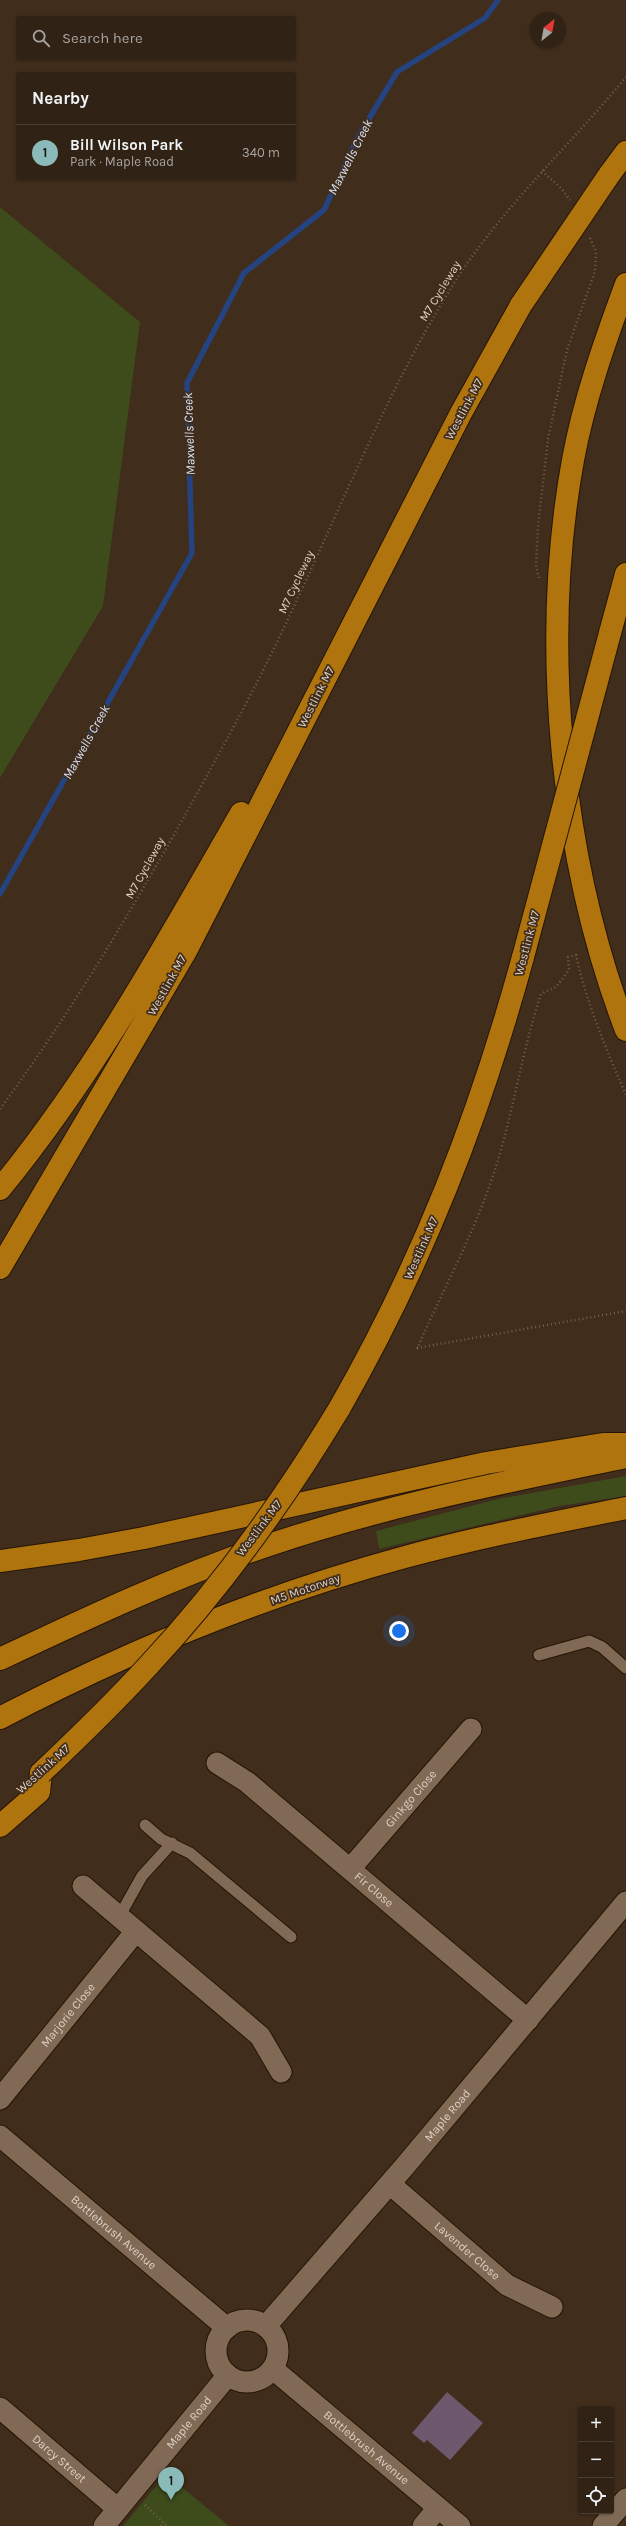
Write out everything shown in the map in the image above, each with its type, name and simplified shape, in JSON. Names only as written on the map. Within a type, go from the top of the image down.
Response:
[{"type":"highway","name":"Westlink M7","points":[[0,1268],[186,951],[468,399],[521,305],[626,152]]},
{"type":"highway","points":[[626,284],[589,392],[577,440],[568,496],[558,605],[560,698],[578,860],[600,957],[626,1030]]},
{"type":"highway","name":"Westlink M7","points":[[3,1817],[39,1792],[42,1773],[114,1702],[192,1616],[269,1517],[339,1409],[394,1307],[457,1166],[491,1066],[523,956],[626,574]]},
{"type":"highway","points":[[0,1189],[80,1083],[135,997],[378,575]]},
{"type":"highway","points":[[0,1561],[79,1550],[144,1538],[486,1463],[603,1444],[626,1444]]},
{"type":"highway","points":[[0,1659],[193,1572],[273,1543],[403,1504],[626,1457]]},
{"type":"highway","name":"M5 Motorway","points":[[0,1718],[54,1690],[146,1648],[304,1589],[404,1557],[506,1532],[626,1508]]},
{"type":"street","name":"Ginkgo Close","points":[[350,1869],[471,1729]]},
{"type":"street","name":"Fir Close","points":[[218,1763],[247,1782],[528,2020]]},
{"type":"street","points":[[83,1886],[260,2036],[281,2072]]},
{"type":"street","name":"Maple Road","points":[[266,2326],[390,2184],[625,1904]]},
{"type":"street","name":"Marjorie Close","points":[[0,2098],[136,1931]]},
{"type":"street","name":"Bottlebrush Avenue","points":[[0,2136],[227,2328]]},
{"type":"street","name":"Lavender Close","points":[[390,2184],[507,2285],[552,2307]]},
{"type":"street","points":[[246,2320],[266,2326],[274,2334],[278,2347],[278,2358],[273,2369],[266,2377],[254,2382],[243,2382],[228,2375],[221,2367],[216,2350],[219,2340],[227,2328],[236,2322],[246,2320]]},
{"type":"street","name":"Bottlebrush Avenue","points":[[273,2369],[460,2526]]},
{"type":"street","name":"Maple Road","points":[[104,2526],[228,2375]]},
{"type":"street","name":"Darcy Street","points":[[0,2408],[125,2501]]},
{"type":"street","points":[[603,2526],[626,2499]]},
{"type":"street","points":[[423,2526],[438,2508]]},
{"type":"lane","points":[[539,1655],[589,1641],[602,1647],[626,1668]]},
{"type":"lane","points":[[145,1825],[162,1838],[190,1853],[291,1937]]},
{"type":"lane","points":[[119,1917],[125,1910],[137,1883],[172,1843]]},
{"type":"path","name":"M7 Cycleway","points":[[0,1109],[38,1058],[127,918],[233,729],[286,624],[390,402],[450,290],[499,220],[542,171],[566,147],[626,77]]},
{"type":"path","points":[[542,171],[562,189]]},
{"type":"path","points":[[626,1095],[584,990],[576,955],[568,957],[569,970],[556,987],[541,994],[532,1022],[509,1123],[489,1188],[417,1349],[626,1312]]},
{"type":"path","points":[[125,2501],[163,2522],[167,2526]]},
{"type":"path","points":[[161,2526],[163,2522]]},
{"type":"green space","points":[[0,207],[140,322],[103,606],[0,778]]},
{"type":"green space","points":[[626,1476],[626,1496],[559,1506],[379,1549],[376,1531],[498,1499]]},
{"type":"green space","points":[[166,2474],[229,2526],[123,2526]]},
{"type":"building","points":[[447,2392],[483,2423],[450,2460],[427,2440],[424,2443],[412,2433]]},
{"type":"waterway","name":"Maxwells Creek","points":[[0,894],[192,553],[187,383],[244,273],[324,210],[358,137],[397,72],[485,18],[498,0]]},
{"type":"place","name":"Bill Wilson Park","points":[[171,2500]]}]
